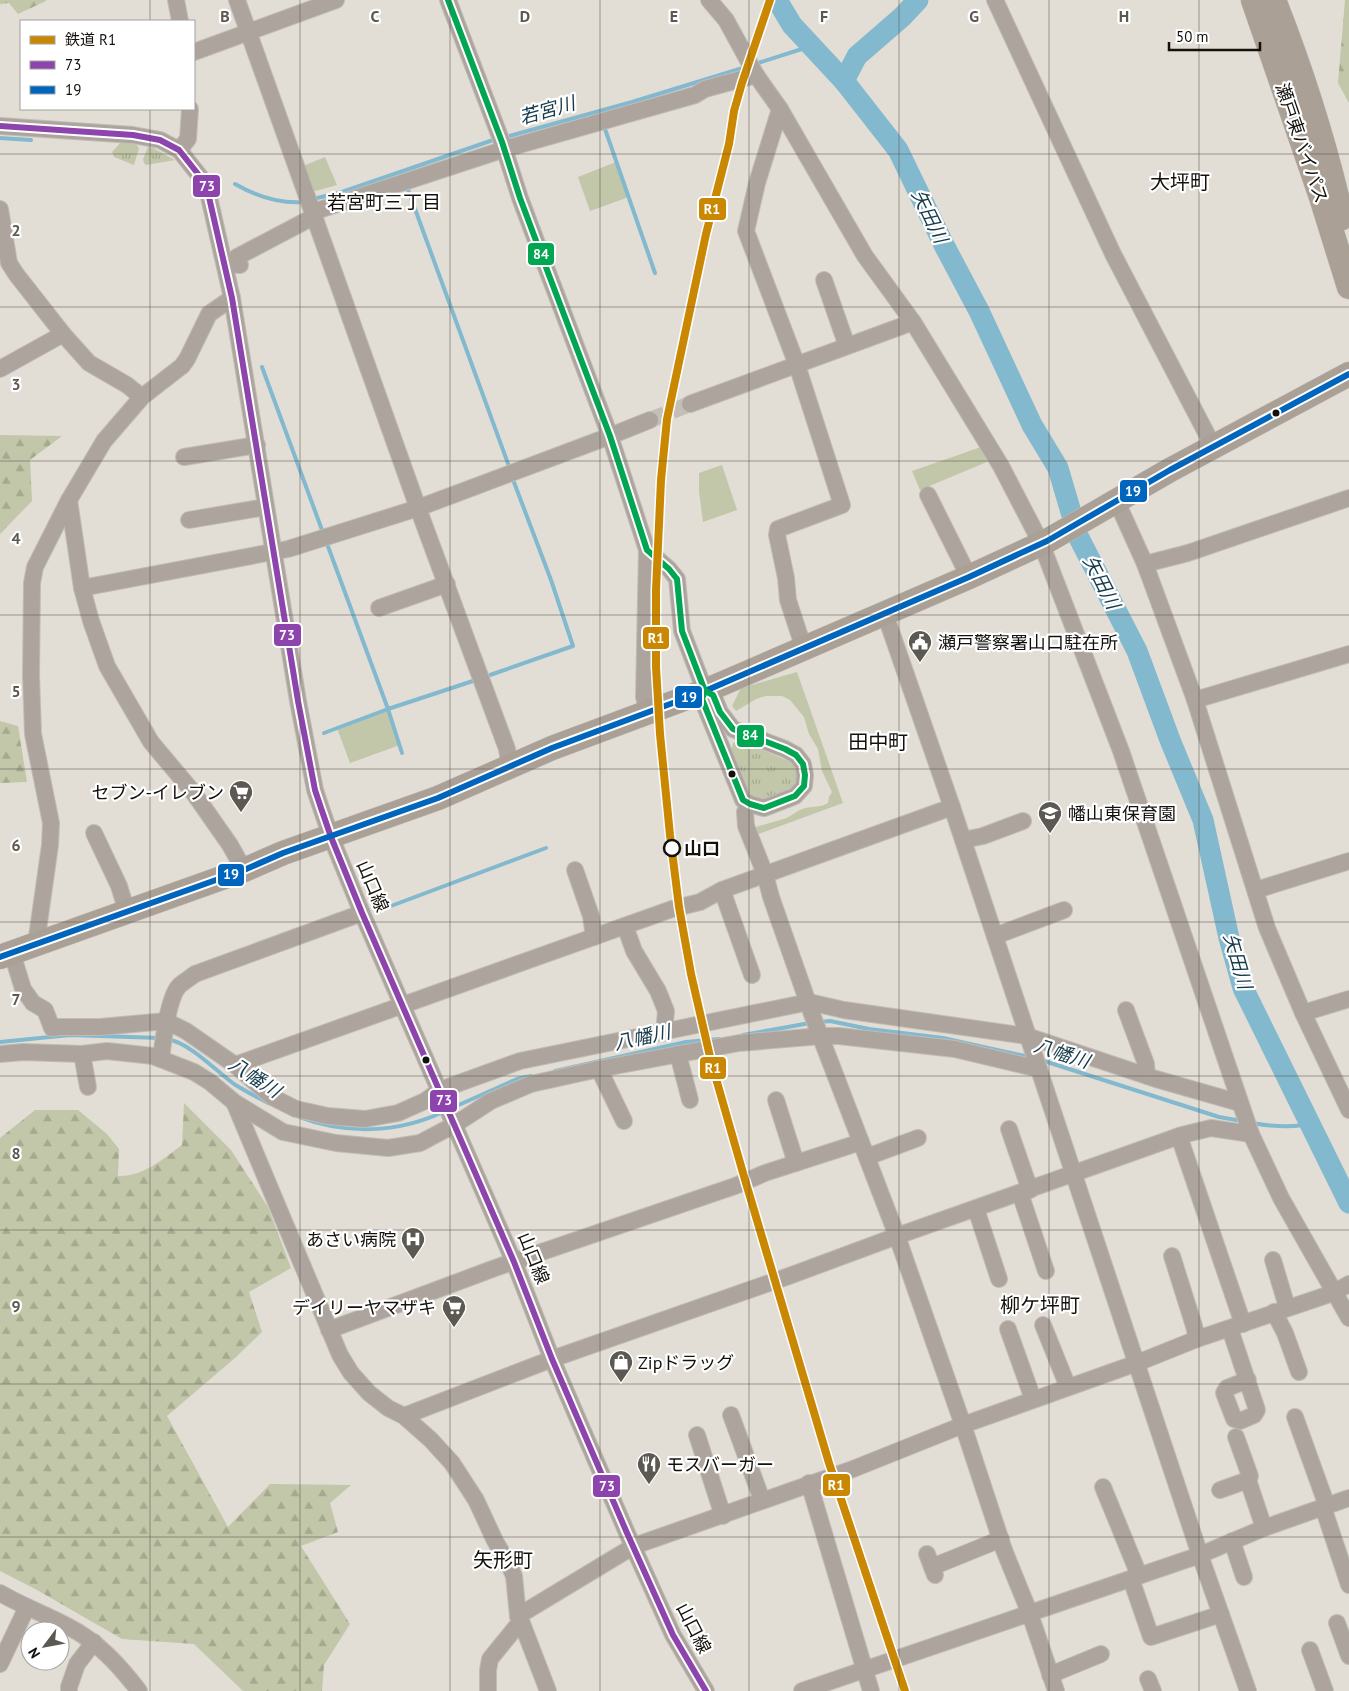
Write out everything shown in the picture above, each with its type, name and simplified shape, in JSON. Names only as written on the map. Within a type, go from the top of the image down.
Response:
[{"type":"highway","name":"瀬戸東バイパス","points":[[1253,0],[1321,197],[1349,287]]},
{"type":"highway","name":"瀬戸東バイパス","points":[[1274,0],[1318,123],[1349,245]]},
{"type":"highway","points":[[6,955],[438,798],[552,748],[705,691],[885,614],[1044,542],[1170,470],[1349,374]]},
{"type":"street","points":[[176,0],[180,20]]},
{"type":"street","points":[[237,0],[506,749],[510,768]]},
{"type":"street","points":[[195,52],[336,0]]},
{"type":"street","points":[[448,0],[610,436],[647,550],[644,697],[648,712]]},
{"type":"street","points":[[710,0],[726,20],[756,73],[780,109],[865,256],[913,322],[1001,466],[1044,542],[1121,751],[1250,1131],[1281,1198],[1341,1289],[1349,1318]]},
{"type":"street","points":[[995,0],[1113,254],[1214,448]]},
{"type":"street","points":[[225,264],[240,265],[237,257],[312,208],[502,142],[695,95],[705,89],[756,73]]},
{"type":"street","points":[[780,109],[757,183],[746,231],[797,365],[842,505],[778,528],[777,535],[786,578],[788,600],[804,649]]},
{"type":"street","points":[[0,126],[133,135],[160,140],[179,150],[188,139],[190,110]]},
{"type":"street","name":"山口線","points":[[179,150],[206,184],[225,264],[315,790],[331,837],[402,1006],[514,1262],[552,1359],[673,1635],[706,1691]]},
{"type":"street","points":[[0,209],[8,263],[63,334],[89,363],[127,385],[142,397]]},
{"type":"street","points":[[824,280],[847,346]]},
{"type":"street","points":[[36,944],[50,845],[51,823],[33,734],[31,676],[32,584],[35,567],[104,441],[142,397],[182,366],[209,314],[232,298]]},
{"type":"street","points":[[690,404],[913,322]]},
{"type":"street","points":[[0,370],[63,334]]},
{"type":"street","points":[[82,588],[288,549],[418,508],[650,420]]},
{"type":"street","points":[[184,457],[257,445]]},
{"type":"street","points":[[928,495],[969,577]]},
{"type":"street","points":[[1145,564],[1188,553],[1349,498]]},
{"type":"street","points":[[70,500],[82,588],[106,666],[151,742],[193,792],[230,845],[244,870]]},
{"type":"street","points":[[1115,503],[1145,564],[1194,700],[1267,928],[1303,1013],[1349,1110]]},
{"type":"street","points":[[189,520],[266,507]]},
{"type":"street","points":[[647,550],[669,569],[677,579],[682,631],[705,691],[702,699],[736,787],[743,800],[764,808],[796,796],[804,786],[805,775],[803,764],[796,755],[786,749],[733,729],[720,712],[713,695],[705,691]]},
{"type":"street","points":[[379,608],[447,584]]},
{"type":"street","points":[[885,614],[1075,1174],[1200,1555],[1248,1691]]},
{"type":"street","points":[[1194,700],[1349,654]]},
{"type":"street","points":[[750,804],[745,812],[746,826],[765,874],[771,897],[815,1021],[897,1236],[1001,1539],[1030,1614],[1056,1691]]},
{"type":"street","points":[[236,1065],[672,909],[700,902],[722,890],[952,807]]},
{"type":"street","points":[[963,840],[983,836],[1024,821]]},
{"type":"street","points":[[94,834],[118,886],[127,912]]},
{"type":"street","points":[[1256,890],[1349,860]]},
{"type":"street","points":[[575,870],[591,916],[594,937]]},
{"type":"street","points":[[722,890],[752,975]]},
{"type":"street","points":[[994,936],[1063,910]]},
{"type":"street","points":[[161,1054],[174,994],[178,986],[195,974],[362,912]]},
{"type":"street","points":[[625,926],[634,951],[658,991],[666,1011],[664,1033]]},
{"type":"street","points":[[6,955],[23,989],[33,1003],[45,1010],[52,1028],[166,1026],[186,1031],[236,1065],[272,1097],[296,1109],[328,1116],[365,1120],[398,1113],[520,1061],[664,1033],[815,1021],[840,1036],[955,1049],[1033,1054]]},
{"type":"street","points":[[1303,1013],[1349,999]]},
{"type":"street","points":[[0,1054],[61,1050],[82,1054],[107,1051],[153,1056],[161,1054],[210,1082],[234,1102],[283,1132],[336,1143],[388,1148],[420,1143],[491,1101],[531,1084],[599,1069],[739,1043],[815,1021],[844,1010],[1033,1054],[1147,1076],[1241,1107]]},
{"type":"street","points":[[1126,1010],[1146,1064],[1147,1076]]},
{"type":"street","points":[[59,1029],[61,1050]]},
{"type":"street","points":[[82,1054],[88,1087]]},
{"type":"street","points":[[678,1054],[690,1100]]},
{"type":"street","points":[[599,1069],[624,1121]]},
{"type":"street","points":[[776,1100],[796,1163]]},
{"type":"street","points":[[234,1102],[329,1330],[351,1374],[369,1393],[388,1408],[404,1416],[431,1440],[452,1462],[476,1500],[514,1576],[519,1619],[548,1691]]},
{"type":"street","points":[[404,1416],[552,1359],[1179,1136],[1211,1128],[1250,1131]]},
{"type":"street","points":[[1009,1129],[1046,1271]]},
{"type":"street","points":[[1179,1136],[1237,1327],[1248,1380]]},
{"type":"street","points":[[329,1330],[514,1262],[735,1186],[765,1173],[796,1163],[918,1138]]},
{"type":"street","points":[[976,1209],[999,1279]]},
{"type":"street","points":[[1172,1256],[1197,1339]]},
{"type":"street","points":[[1272,1260],[1285,1333],[1299,1372]]},
{"type":"street","points":[[488,1691],[490,1659],[519,1619],[634,1546],[853,1469],[1033,1399],[1341,1289]]},
{"type":"street","points":[[1043,1325],[1068,1387]]},
{"type":"street","points":[[1008,1329],[1033,1399]]},
{"type":"street","points":[[1295,1417],[1349,1585]]},
{"type":"street","points":[[731,1424],[762,1500]]},
{"type":"street","points":[[1236,1437],[1250,1476],[1248,1480],[1264,1528]]},
{"type":"street","points":[[697,1444],[723,1516]]},
{"type":"street","points":[[1220,1490],[1248,1480]]},
{"type":"street","points":[[809,1484],[872,1691]]},
{"type":"street","points":[[1102,1487],[1135,1577],[1151,1637],[1221,1614]]},
{"type":"street","points":[[802,1691],[1200,1555],[1232,1540],[1349,1498]]},
{"type":"street","points":[[931,1565],[1001,1539]]},
{"type":"street","points":[[1232,1540],[1244,1577]]},
{"type":"street","points":[[0,1594],[70,1627],[94,1642],[119,1665],[139,1691]]},
{"type":"street","points":[[0,1664],[27,1607]]},
{"type":"street","points":[[1337,1623],[1349,1656]]},
{"type":"street","points":[[69,1691],[77,1664],[94,1642]]},
{"type":"street","points":[[1310,1650],[1325,1691]]},
{"type":"street","points":[[1050,1675],[1101,1654]]},
{"type":"green space","points":[[0,0],[46,1],[18,14],[9,3],[0,4]]},
{"type":"green space","points":[[1345,0],[1349,0],[1349,103],[1338,83]]},
{"type":"green space","points":[[121,142],[136,144],[139,148],[134,165],[114,157],[112,152]]},
{"type":"green space","points":[[148,147],[175,160],[146,165],[143,159]]},
{"type":"green space","points":[[325,157],[337,185],[312,192],[303,166]]},
{"type":"green space","points":[[616,162],[629,197],[590,211],[578,177]]},
{"type":"green space","points":[[0,435],[62,436],[30,460],[32,501],[0,534]]},
{"type":"green space","points":[[981,447],[989,461],[920,490],[912,471]]},
{"type":"green space","points":[[722,465],[737,510],[703,522],[699,473]]},
{"type":"green space","points":[[797,672],[843,803],[756,835],[754,828],[784,819],[802,809],[822,806],[828,803],[832,792],[822,771],[818,749],[809,734],[804,717],[790,700],[782,696],[766,696],[756,699],[736,711],[732,706],[741,688]]},
{"type":"green space","points":[[388,709],[400,745],[350,763],[337,728]]},
{"type":"green space","points":[[0,721],[18,726],[27,782],[0,783]]},
{"type":"green space","points":[[742,741],[793,763],[800,773],[794,791],[764,802],[750,799],[731,751],[733,743]]},
{"type":"green space","points":[[184,1103],[231,1150],[268,1207],[291,1268],[249,1292],[262,1332],[235,1358],[167,1416],[228,1527],[270,1484],[351,1485],[330,1503],[338,1532],[301,1546],[350,1624],[324,1665],[322,1691],[243,1691],[194,1644],[122,1639],[0,1571],[0,1138],[35,1110],[78,1110],[107,1134],[119,1149],[118,1176],[127,1176],[152,1166],[182,1145]]},
{"type":"waterway","name":"矢田川","points":[[777,0],[792,25],[844,81],[898,150],[944,245],[979,311],[1032,425],[1058,468],[1078,536],[1137,651],[1170,740],[1203,820],[1229,938],[1243,988],[1349,1203]]},
{"type":"waterway","points":[[844,81],[857,56],[902,17],[918,0]]},
{"type":"waterway","name":"若宮川","points":[[755,64],[805,48],[812,48]]},
{"type":"waterway","name":"若宮川","points":[[506,137],[632,102],[746,67]]},
{"type":"waterway","points":[[603,127],[655,273]]},
{"type":"waterway","name":"若宮川","points":[[0,138],[31,140]]},
{"type":"waterway","name":"若宮川","points":[[313,199],[342,192],[496,139]]},
{"type":"waterway","name":"若宮川","points":[[235,184],[268,198],[286,202],[304,202]]},
{"type":"waterway","points":[[407,187],[510,469]]},
{"type":"waterway","points":[[262,367],[322,530]]},
{"type":"waterway","points":[[490,675],[573,646],[551,580],[512,477]]},
{"type":"waterway","points":[[326,541],[388,709],[402,753]]},
{"type":"waterway","points":[[324,733],[388,709],[476,680]]},
{"type":"waterway","points":[[383,909],[546,848]]},
{"type":"waterway","name":"八幡川","points":[[820,1022],[830,1021],[869,1029],[943,1038],[1029,1057]]},
{"type":"waterway","name":"八幡川","points":[[743,1035],[810,1023]]},
{"type":"waterway","name":"八幡川","points":[[0,1042],[70,1035],[160,1038]]},
{"type":"waterway","name":"八幡川","points":[[167,1039],[193,1051],[234,1084],[268,1103]]},
{"type":"waterway","name":"八幡川","points":[[555,1071],[686,1042],[719,1039]]},
{"type":"waterway","name":"八幡川","points":[[1041,1060],[1219,1117],[1242,1121]]},
{"type":"waterway","name":"八幡川","points":[[452,1108],[517,1079],[531,1076]]},
{"type":"waterway","name":"八幡川","points":[[299,1117],[335,1127],[372,1129],[408,1124],[443,1112]]},
{"type":"waterway","name":"八幡川","points":[[1252,1123],[1296,1126],[1303,1125],[1308,1118]]},
{"type":"tunnel","points":[[650,420],[690,404]]},
{"type":"rail line","name":"R1","points":[[770,0],[734,111],[729,144],[706,234],[667,419],[661,480],[656,590],[656,667],[660,734],[679,907],[691,974],[711,1061],[829,1463],[905,1691]]},
{"type":"transit line","name":"84","points":[[448,0],[610,436],[647,550],[669,569],[677,579],[682,631],[705,691],[713,695],[720,712],[733,729],[796,755],[803,764],[805,775],[804,786],[795,796],[764,808],[743,800],[702,699],[705,691]]},
{"type":"transit line","name":"73","points":[[0,126],[133,135],[160,140],[179,150],[206,184],[232,298],[298,701],[315,790],[331,837],[362,913],[514,1262],[552,1359],[627,1533],[673,1635],[706,1691]]},
{"type":"transit line","name":"19","points":[[0,957],[438,798],[552,748],[705,691],[969,577],[1047,541],[1170,470],[1349,374]]},
{"type":"place","name":"瀬戸警察署山口駐在所","points":[[920,663]]},
{"type":"place","name":"セブン-イレブン","points":[[241,813]]},
{"type":"place","name":"幡山東保育園","points":[[1050,834]]},
{"type":"place","name":"山口","points":[[672,848]]},
{"type":"place","name":"あさい病院","points":[[413,1260]]},
{"type":"place","name":"デイリーヤマザキ","points":[[454,1328]]},
{"type":"place","name":"Zipドラッグ","points":[[621,1383]]},
{"type":"place","name":"モスバーガー","points":[[649,1485]]},
{"type":"district","name":"大坪町","points":[[1180,182]]},
{"type":"district","name":"若宮町三丁目","points":[[384,202]]},
{"type":"district","name":"田中町","points":[[878,742]]},
{"type":"district","name":"柳ケ坪町","points":[[1040,1305]]},
{"type":"district","name":"矢形町","points":[[503,1560]]}]
